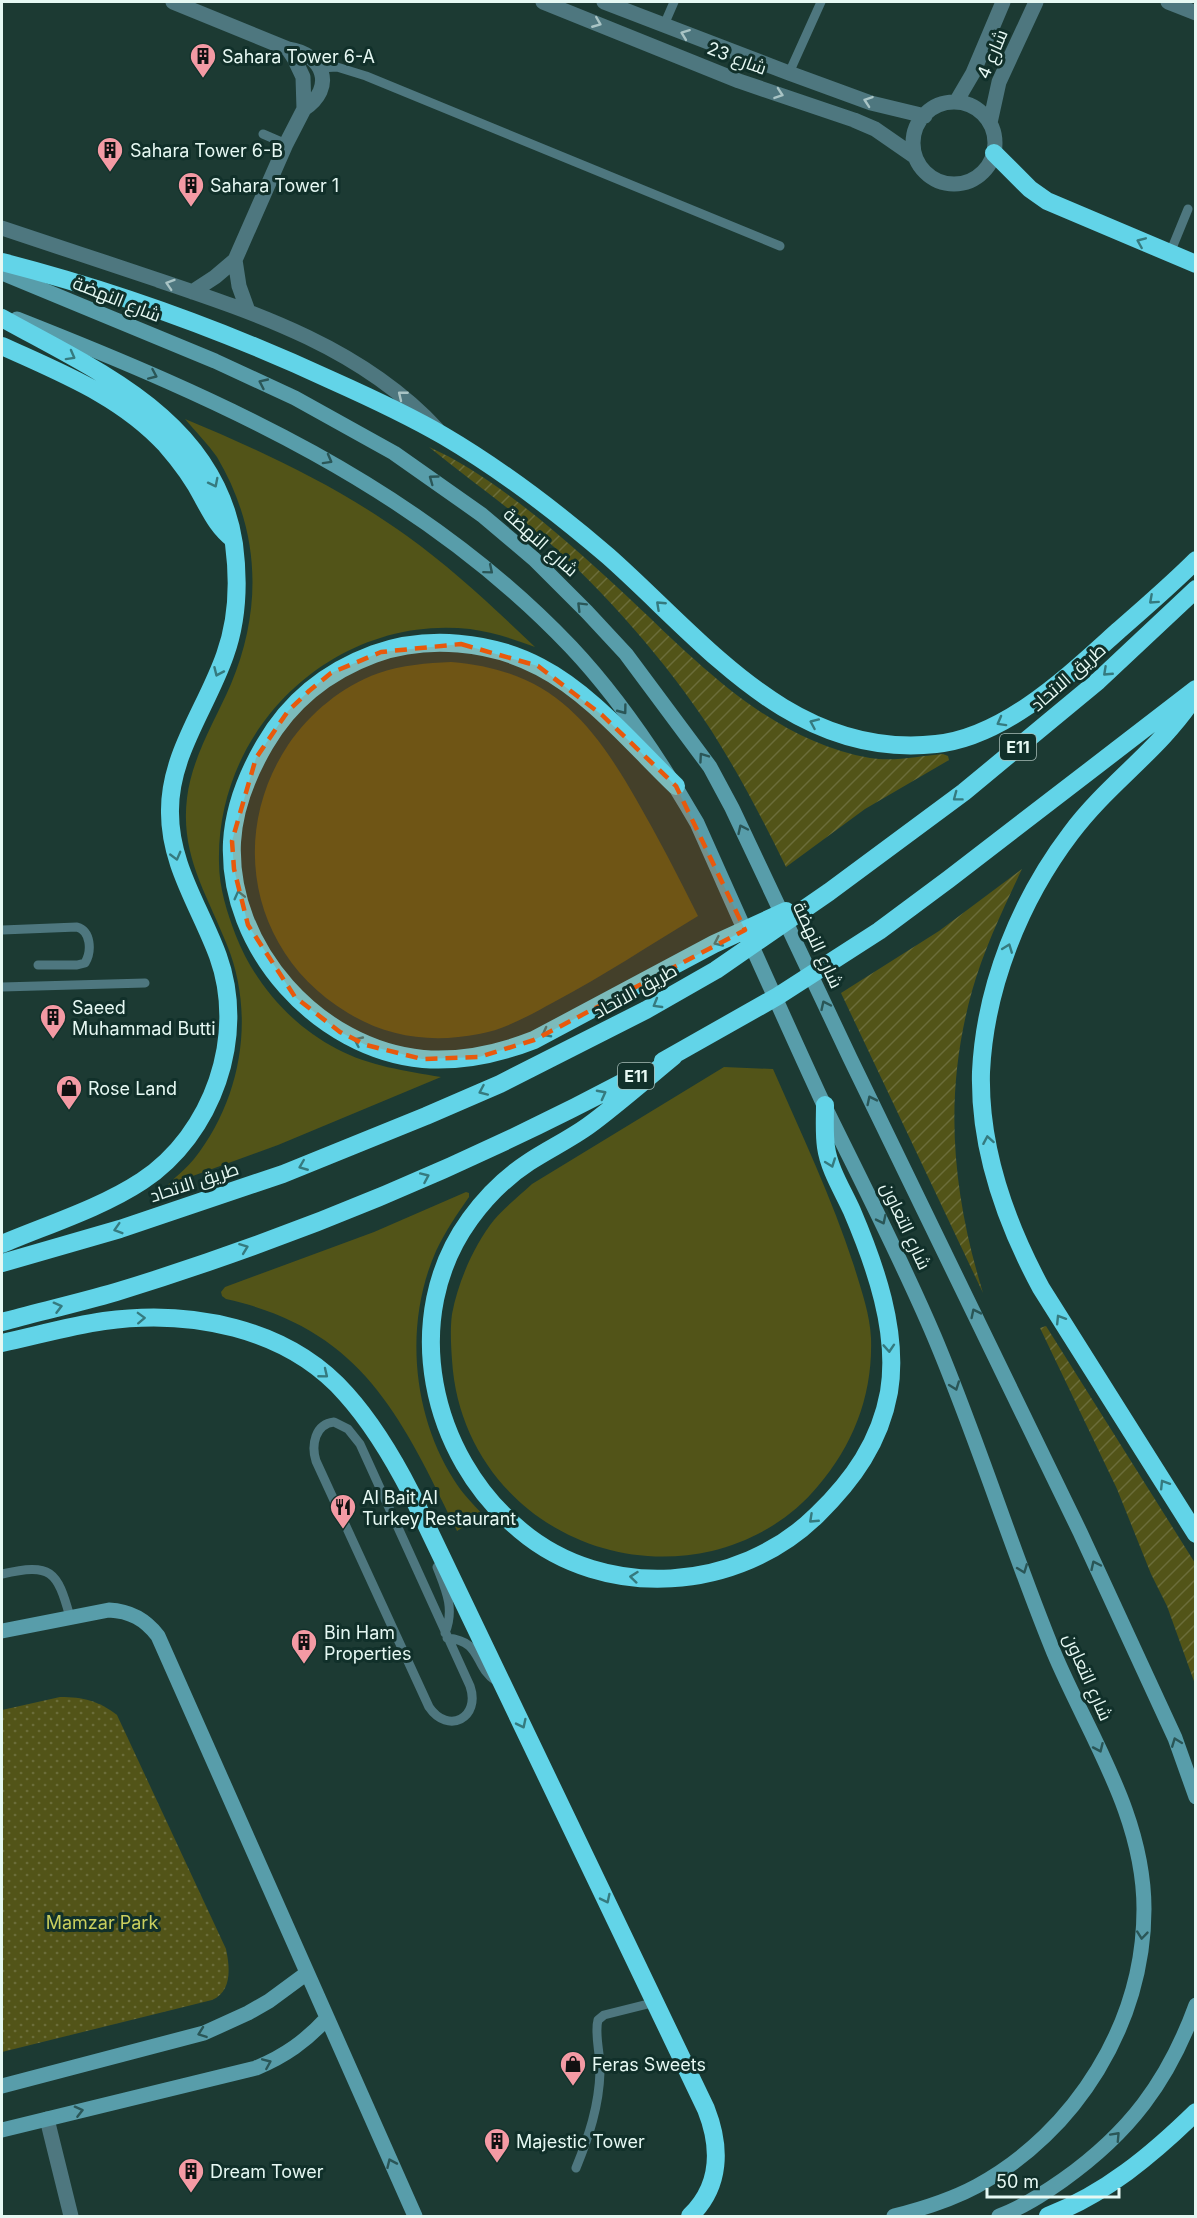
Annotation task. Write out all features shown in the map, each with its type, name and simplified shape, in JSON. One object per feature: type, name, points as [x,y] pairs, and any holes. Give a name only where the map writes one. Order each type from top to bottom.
[{"type":"highway","points":[[994,153],[1030,189],[1047,201],[1196,264]]},
{"type":"highway","points":[[2,262],[149,306],[263,348],[373,399],[444,436],[515,483],[606,555],[722,663],[764,697],[811,722],[852,738],[896,744],[938,744],[978,733],[999,724],[1056,685],[1196,560]]},
{"type":"highway","points":[[2,318],[123,386],[162,415],[178,431],[207,469],[225,506],[237,562],[236,608],[231,635],[224,658],[176,763],[171,787],[170,811],[171,835],[176,858],[218,956],[225,981],[228,1031],[218,1080],[209,1103],[182,1146],[164,1164],[123,1193],[2,1244]]},
{"type":"highway","points":[[2,346],[78,380],[126,408],[166,446],[203,497],[214,520],[233,538]]},
{"type":"highway","name":"طريق الاتحاد","points":[[2,1263],[120,1229],[283,1174],[500,1084],[646,1010],[716,970],[829,892],[964,792],[1098,681],[1196,589]]},
{"type":"highway","points":[[676,786],[583,696],[562,680],[514,655],[461,644],[407,646],[381,652],[355,661],[331,674],[309,691],[282,718],[256,758],[245,785],[232,841],[239,898],[248,925],[276,975],[316,1016],[366,1045],[412,1057],[451,1060],[489,1055],[534,1040],[714,944],[829,892]]},
{"type":"highway","name":"E11","points":[[2,1322],[114,1292],[207,1262],[393,1191],[496,1146],[674,1056],[778,996],[879,931],[1196,689]]},
{"type":"highway","points":[[1196,695],[1160,742],[1105,794],[1071,832],[1042,875],[1019,920],[1001,968],[988,1017],[981,1072],[983,1104],[993,1168],[1002,1199],[1026,1259],[1053,1308],[1196,1534]]},
{"type":"highway","points":[[674,1056],[593,1122],[527,1163],[485,1200],[468,1222],[454,1246],[435,1299],[430,1336],[433,1383],[450,1436],[476,1483],[492,1504],[520,1531],[545,1548],[597,1571],[662,1579],[709,1574],[736,1566],[761,1555],[809,1523],[830,1503],[865,1459],[878,1431],[889,1391],[888,1333],[879,1280],[870,1252],[828,1156],[825,1105]]},
{"type":"highway","points":[[2,1343],[102,1321],[167,1317],[199,1320],[264,1338],[295,1353],[325,1374],[345,1393],[383,1443],[402,1476],[656,2002],[714,2129],[717,2150],[715,2172],[708,2192],[690,2217]]},
{"type":"highway","points":[[1048,2217],[1095,2193],[1131,2170],[1196,2112]]},
{"type":"main road","name":"شارع النهضة","points":[[2,273],[204,356],[295,398],[377,442],[455,494],[534,559],[626,654],[710,767],[732,808],[850,1058]]},
{"type":"main road","points":[[2,312],[113,357],[276,432],[360,478],[423,519],[486,567],[534,609],[572,648],[644,738],[676,786]]},
{"type":"main road","name":"شارع التعاون","points":[[676,786],[697,824],[810,1073],[892,1241],[953,1381],[1055,1654],[1124,1806],[1135,1840],[1143,1878],[1144,1915],[1134,1982],[1113,2041],[1079,2099],[1030,2151],[1001,2172],[965,2192],[894,2217]]},
{"type":"main road","name":"شارع التعاون","points":[[850,1058],[1080,1532],[1175,1738],[1196,1797]]},
{"type":"main road","points":[[2,1631],[99,1611],[120,1610],[140,1618],[158,1635],[415,2217]]},
{"type":"main road","points":[[2,2086],[204,2033],[258,2007],[307,1973]]},
{"type":"main road","points":[[999,2217],[1041,2196],[1107,2146],[1133,2118],[1165,2073],[1196,2005]]},
{"type":"main road","points":[[2,2130],[256,2068],[295,2048],[327,2018]]},
{"type":"street","points":[[173,2],[288,50],[306,53],[320,68],[322,78],[322,88],[318,97],[304,109],[286,144],[235,260],[215,277],[192,291]]},
{"type":"street","name":"شارع 23","points":[[543,2],[740,81],[854,120],[875,129],[914,156]]},
{"type":"street","name":"شارع 23","points":[[604,2],[871,103],[925,116]]},
{"type":"street","name":"شارع 4","points":[[956,102],[973,73],[1003,2]]},
{"type":"street","points":[[1168,2],[1196,13]]},
{"type":"street","name":"شارع 4","points":[[990,123],[999,82],[1038,3]]},
{"type":"street","points":[[288,50],[303,77],[304,109]]},
{"type":"street","points":[[956,102],[975,108],[990,123],[995,139],[994,153],[987,168],[978,177],[966,183],[953,185],[929,176],[914,156],[912,140],[916,125],[925,116],[935,106],[956,102]]},
{"type":"street","points":[[2,228],[192,291],[248,311],[296,332],[352,361],[400,393],[420,410],[444,436]]},
{"type":"street","points":[[235,260],[239,286],[248,311]]},
{"type":"street","points":[[47,2119],[71,2217]]},
{"type":"lane","points":[[664,25],[674,2]]},
{"type":"lane","points":[[789,73],[821,2]]},
{"type":"lane","points":[[320,68],[337,67],[366,76],[780,246]]},
{"type":"lane","points":[[263,134],[286,144]]},
{"type":"lane","points":[[1170,254],[1188,209]]},
{"type":"lane","points":[[2,930],[77,927],[87,933],[89,955],[85,963],[38,965]]},
{"type":"lane","points":[[2,987],[145,983]]},
{"type":"lane","points":[[435,1544],[437,1565],[450,1603],[446,1636],[473,1695],[473,1705],[468,1713],[452,1722],[434,1715],[429,1707],[316,1461],[314,1449],[316,1438],[325,1425],[334,1422],[343,1425],[360,1444],[446,1636]]},
{"type":"lane","points":[[2,1574],[32,1568],[48,1573],[60,1585],[70,1617]]},
{"type":"lane","points":[[446,1636],[469,1644],[489,1675],[504,1685]]},
{"type":"lane","points":[[576,2168],[589,2134],[598,2100],[600,2063],[598,2020],[604,2015],[656,2002]]},
{"type":"highlighted area","points":[[461,644],[538,666],[602,715],[676,786],[745,930],[534,1040],[479,1057],[422,1059],[366,1045],[340,1032],[295,997],[248,925],[234,869],[232,841],[256,758],[288,711],[309,691],[331,673],[381,652]]},
{"type":"green space","points":[[185,419],[299,471],[381,518],[457,575],[535,647],[503,636],[470,629],[420,629],[373,640],[330,661],[293,689],[262,725],[238,767],[223,813],[219,862],[224,900],[244,954],[253,971],[276,1002],[304,1028],[320,1039],[349,1055],[375,1064],[441,1077],[278,1145],[168,1185],[191,1163],[210,1136],[233,1084],[239,1056],[242,1028],[241,1000],[236,972],[191,856],[186,819],[187,798],[194,768],[231,684],[241,655],[252,598],[249,541],[242,512],[217,457]]},
{"type":"green space","points":[[429,447],[455,460],[509,495],[586,559],[711,674],[770,718],[834,749],[870,758],[897,759],[943,754],[948,756],[949,760],[865,809],[786,867],[750,797],[711,730],[634,628],[590,581],[544,538]]},
{"type":"green space","points":[[451,662],[485,667],[515,676],[563,703],[583,723],[619,770],[698,916],[590,982],[518,1021],[479,1034],[428,1038],[379,1028],[348,1013],[315,989],[290,960],[271,927],[259,892],[255,855],[258,818],[269,781],[288,745],[306,722],[340,693],[379,673],[415,665]]},
{"type":"green space","points":[[1022,869],[994,929],[977,975],[963,1030],[957,1068],[955,1143],[958,1180],[972,1255],[983,1293],[841,993],[939,931]]},
{"type":"green space","points":[[724,1067],[773,1069],[816,1166],[845,1241],[867,1311],[871,1359],[865,1398],[851,1435],[831,1470],[796,1509],[770,1527],[742,1541],[712,1551],[664,1557],[618,1552],[576,1538],[537,1516],[504,1486],[478,1450],[460,1407],[452,1360],[452,1314],[458,1289],[474,1252],[494,1220],[512,1202],[532,1184]]},
{"type":"green space","points":[[466,1192],[469,1193],[469,1197],[451,1223],[436,1251],[426,1279],[419,1308],[417,1338],[417,1368],[421,1398],[429,1426],[454,1480],[483,1515],[457,1531],[416,1450],[372,1383],[344,1355],[312,1332],[273,1313],[226,1299],[221,1292],[225,1287],[374,1232]]},
{"type":"green space","points":[[1046,1326],[1195,1563],[1195,1684],[1167,1606],[1151,1574],[1117,1489],[1040,1328]]},
{"type":"green space","name":"Mamzar Park","points":[[60,1697],[90,1701],[104,1706],[117,1715],[226,1949],[228,1978],[223,1991],[212,2000],[2,2052],[2,1710]]},
{"type":"place","name":"Sahara Tower 6-A","points":[[203,79]]},
{"type":"place","name":"Sahara Tower 6-B","points":[[110,173]]},
{"type":"place","name":"Sahara Tower 1","points":[[191,208]]},
{"type":"place","name":"Saeed Muhammad Butti","points":[[53,1040]]},
{"type":"place","name":"Rose Land","points":[[69,1111]]},
{"type":"place","name":"Al Bait Al Turkey Restaurant","points":[[343,1530]]},
{"type":"place","name":"Bin Ham Properties","points":[[304,1665]]},
{"type":"place","name":"Feras Sweets","points":[[573,2087]]},
{"type":"place","name":"Majestic Tower","points":[[497,2164]]},
{"type":"place","name":"Dream Tower","points":[[191,2194]]}]
